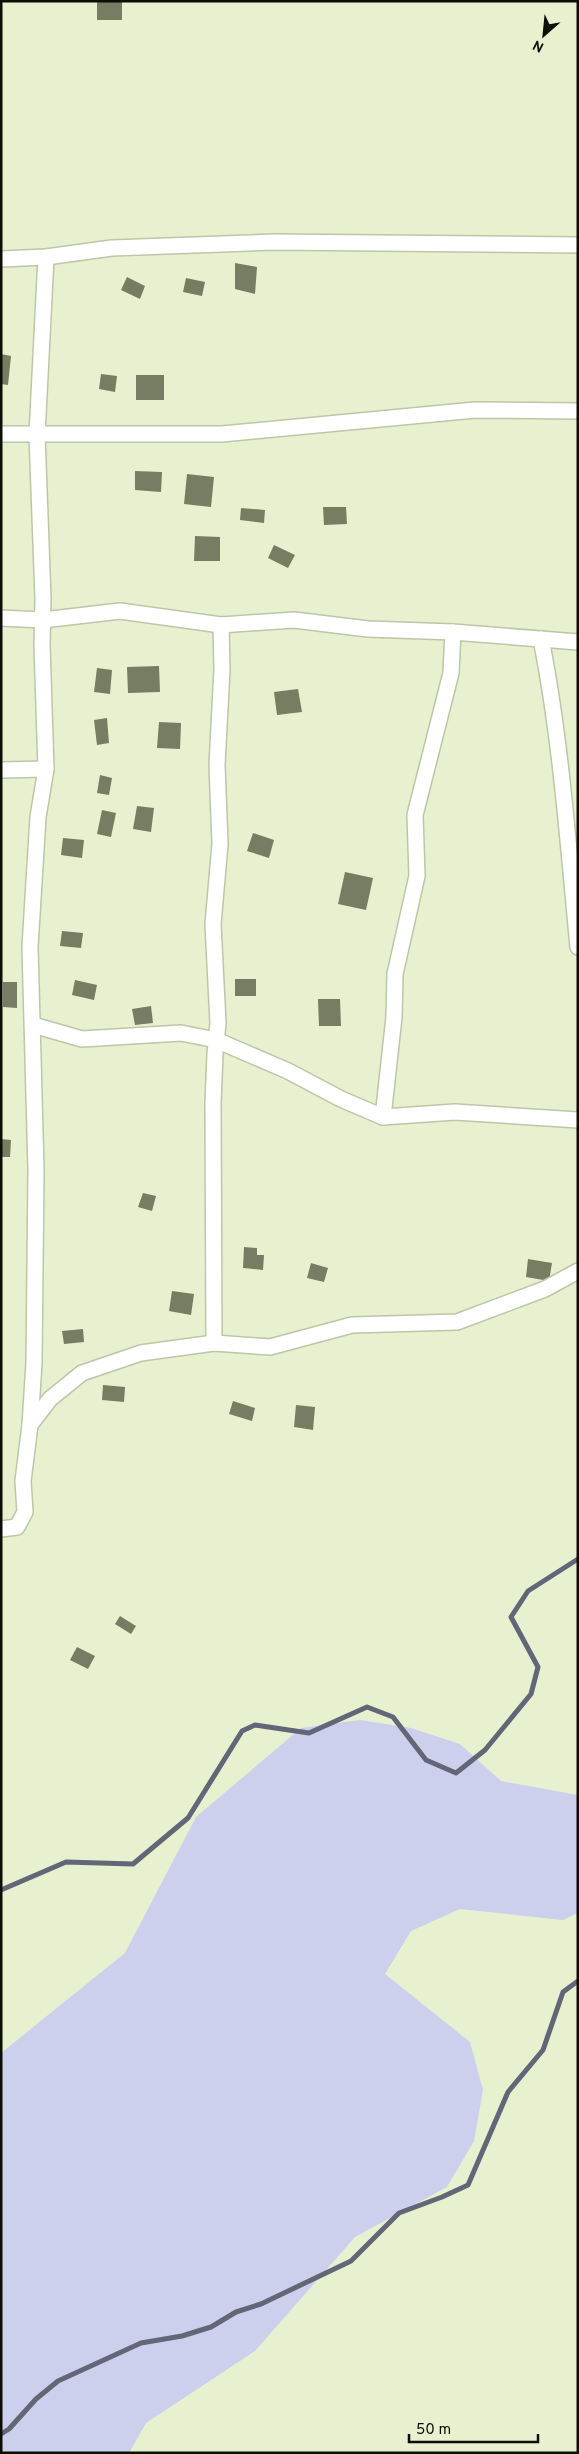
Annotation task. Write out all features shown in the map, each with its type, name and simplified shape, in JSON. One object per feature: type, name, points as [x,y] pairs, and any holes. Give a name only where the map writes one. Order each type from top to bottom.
[{"type":"street","points":[[1,259],[46,257],[112,248],[273,242],[578,246]]},
{"type":"street","points":[[1,1529],[17,1527],[25,1512],[23,1481],[30,1425],[34,1364],[36,1170],[30,947],[38,817],[46,769],[37,435],[46,257]]},
{"type":"street","points":[[1,434],[222,434],[475,410],[578,411]]},
{"type":"street","points":[[1,618],[43,620],[120,612],[221,625],[294,620],[368,629],[453,632],[578,642]]},
{"type":"street","points":[[214,1343],[212,1214],[218,1023],[213,924],[220,844],[217,765],[222,669],[221,625]]},
{"type":"street","points":[[383,1116],[394,1017],[395,974],[417,876],[415,816],[451,673],[453,632]]},
{"type":"street","points":[[541,639],[558,754],[578,947]]},
{"type":"street","points":[[1,770],[46,769]]},
{"type":"street","points":[[33,1025],[82,1039],[181,1033],[216,1040],[288,1071],[341,1099],[383,1116],[455,1112],[578,1120]]},
{"type":"street","points":[[30,1425],[50,1399],[82,1373],[141,1353],[214,1343],[270,1347],[352,1325],[457,1322],[545,1289],[578,1272]]},
{"type":"shaded area","points":[[360,1720],[411,1728],[460,1744],[501,1781],[578,1795],[578,1913],[563,1920],[460,1909],[411,1931],[385,1974],[470,2042],[483,2090],[474,2141],[447,2187],[355,2237],[255,2351],[146,2423],[129,2453],[1,2453],[1,2053],[125,1953],[196,1817],[301,1728]]},
{"type":"building","points":[[97,1],[122,1],[122,20],[97,20]]},
{"type":"building","points":[[235,263],[257,267],[255,294],[235,289]]},
{"type":"building","points":[[127,277],[145,286],[140,299],[121,290]]},
{"type":"building","points":[[186,278],[205,282],[202,296],[183,292]]},
{"type":"building","points":[[1,354],[11,356],[8,385],[1,384]]},
{"type":"building","points":[[101,374],[117,376],[115,392],[99,389]]},
{"type":"building","points":[[136,375],[164,375],[164,400],[136,400]]},
{"type":"building","points":[[135,471],[162,472],[161,492],[135,490]]},
{"type":"building","points":[[187,474],[214,477],[211,507],[184,504]]},
{"type":"building","points":[[323,507],[346,507],[347,524],[324,525]]},
{"type":"building","points":[[241,508],[265,510],[264,523],[240,520]]},
{"type":"building","points":[[195,536],[220,537],[220,561],[194,561]]},
{"type":"building","points":[[274,545],[295,555],[288,568],[268,558]]},
{"type":"building","points":[[159,666],[160,692],[128,693],[127,667]]},
{"type":"building","points":[[97,668],[112,670],[110,694],[94,692]]},
{"type":"building","points":[[298,689],[302,712],[277,715],[274,692]]},
{"type":"building","points":[[107,718],[109,743],[97,745],[94,720]]},
{"type":"building","points":[[159,722],[181,723],[180,749],[157,748]]},
{"type":"building","points":[[100,775],[112,778],[109,795],[97,793]]},
{"type":"building","points":[[137,806],[154,808],[151,832],[133,829]]},
{"type":"building","points":[[102,810],[116,813],[111,837],[97,834]]},
{"type":"building","points":[[253,833],[274,840],[269,858],[247,851]]},
{"type":"building","points":[[63,838],[84,840],[82,858],[61,855]]},
{"type":"building","points":[[345,872],[373,878],[366,910],[338,904]]},
{"type":"building","points":[[62,931],[83,933],[81,948],[60,946]]},
{"type":"building","points":[[235,979],[256,979],[256,996],[235,996]]},
{"type":"building","points":[[75,980],[97,985],[94,1000],[72,995]]},
{"type":"building","points":[[3,982],[17,982],[17,1008],[3,1007]]},
{"type":"building","points":[[318,999],[340,999],[341,1026],[319,1026]]},
{"type":"building","points":[[151,1006],[153,1023],[135,1025],[132,1009]]},
{"type":"building","points":[[1,1139],[11,1140],[10,1157],[1,1157]]},
{"type":"building","points":[[143,1193],[156,1196],[152,1211],[138,1207]]},
{"type":"building","points":[[244,1247],[257,1248],[257,1255],[264,1255],[263,1270],[243,1268]]},
{"type":"building","points":[[528,1259],[552,1263],[549,1281],[526,1277]]},
{"type":"building","points":[[311,1263],[328,1268],[324,1282],[307,1278]]},
{"type":"building","points":[[172,1291],[194,1294],[191,1315],[169,1311]]},
{"type":"building","points":[[83,1329],[84,1342],[64,1344],[62,1331]]},
{"type":"building","points":[[103,1385],[125,1387],[124,1402],[102,1400]]},
{"type":"building","points":[[233,1401],[255,1408],[252,1421],[229,1414]]},
{"type":"building","points":[[296,1405],[315,1407],[313,1430],[294,1427]]},
{"type":"building","points":[[120,1616],[136,1626],[131,1634],[115,1624]]},
{"type":"building","points":[[77,1647],[95,1656],[88,1669],[70,1660]]},
{"type":"waterway","points":[[1,1890],[66,1862],[133,1864],[188,1818],[242,1731],[255,1725],[309,1733],[367,1707],[393,1717],[426,1760],[456,1773],[485,1750],[531,1694],[538,1667],[511,1617],[528,1591],[578,1559]]},
{"type":"waterway","points":[[1,2434],[9,2429],[36,2399],[58,2381],[141,2343],[182,2336],[211,2327],[236,2312],[261,2304],[351,2261],[399,2213],[468,2185],[508,2092],[543,2050],[563,1992],[578,1981]]}]
